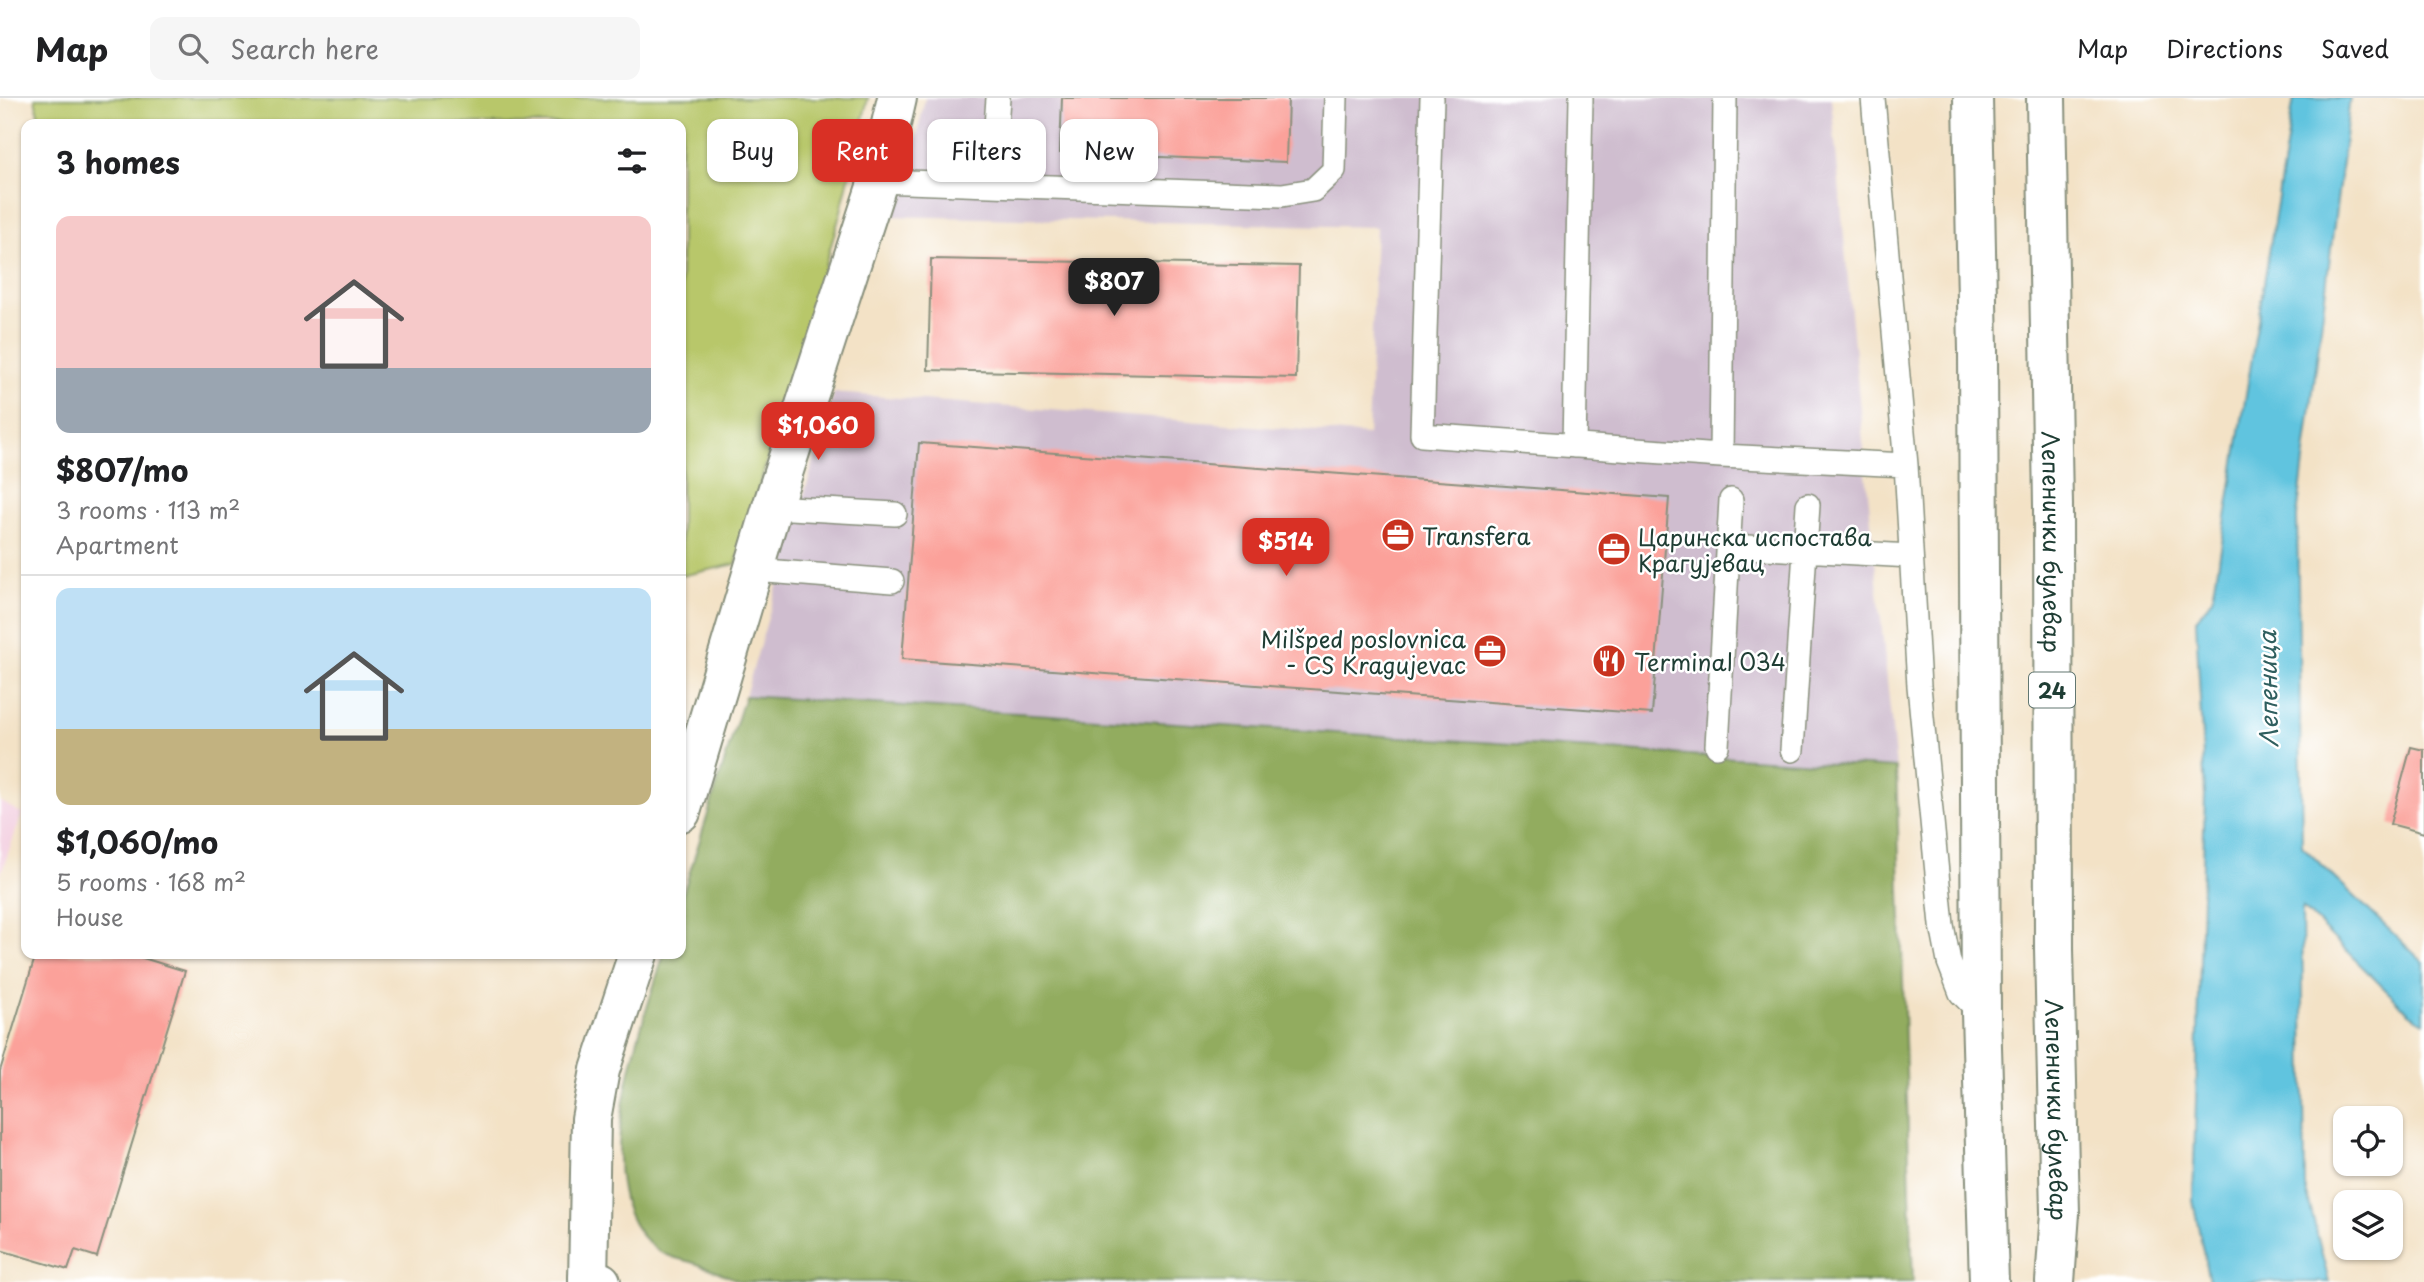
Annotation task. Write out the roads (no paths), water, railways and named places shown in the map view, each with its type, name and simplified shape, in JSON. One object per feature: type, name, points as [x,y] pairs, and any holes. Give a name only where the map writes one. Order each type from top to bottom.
[{"type":"main road","points":[[892,119],[897,98]]},
{"type":"main road","points":[[1973,98],[1979,351],[1981,1013],[1989,1282]]},
{"type":"main road","name":"Лепенички булевар","points":[[2046,98],[2053,505],[2053,923],[2060,1213],[2055,1282]]},
{"type":"main road","points":[[686,795],[772,507],[878,182]]},
{"type":"main road","points":[[592,1281],[591,1119],[600,1070],[636,959]]},
{"type":"lane","points":[[992,184],[998,98]]},
{"type":"lane","points":[[913,182],[1282,195],[1313,190],[1334,170],[1336,98]]},
{"type":"lane","points":[[1432,98],[1422,435],[1720,456],[1906,465]]},
{"type":"lane","points":[[1574,446],[1581,98]]},
{"type":"lane","points":[[1720,456],[1725,98]]},
{"type":"lane","points":[[1873,98],[1906,465],[1919,686],[1942,925],[1949,962],[1961,993],[1981,1013]]},
{"type":"lane","points":[[1717,746],[1731,500]]},
{"type":"lane","points":[[1792,750],[1808,505]]},
{"type":"lane","points":[[772,507],[895,514]]},
{"type":"lane","points":[[1729,546],[1911,556]]},
{"type":"lane","points":[[753,570],[892,581]]},
{"type":"water","name":"Лепеница","points":[[2294,98],[2350,98],[2297,517],[2302,846],[2424,963],[2424,1022],[2409,1013],[2302,907],[2305,1186],[2329,1282],[2209,1282],[2193,1200],[2205,796],[2196,620],[2213,598]]},
{"type":"place","name":"Transfera","points":[[1398,535]]},
{"type":"place","name":"Царинска испостава Крагујевац","points":[[1614,549]]},
{"type":"place","name":"Milšped poslovnica - CS Kragujevac","points":[[1490,651]]},
{"type":"place","name":"Terminal 034","points":[[1609,661]]}]
